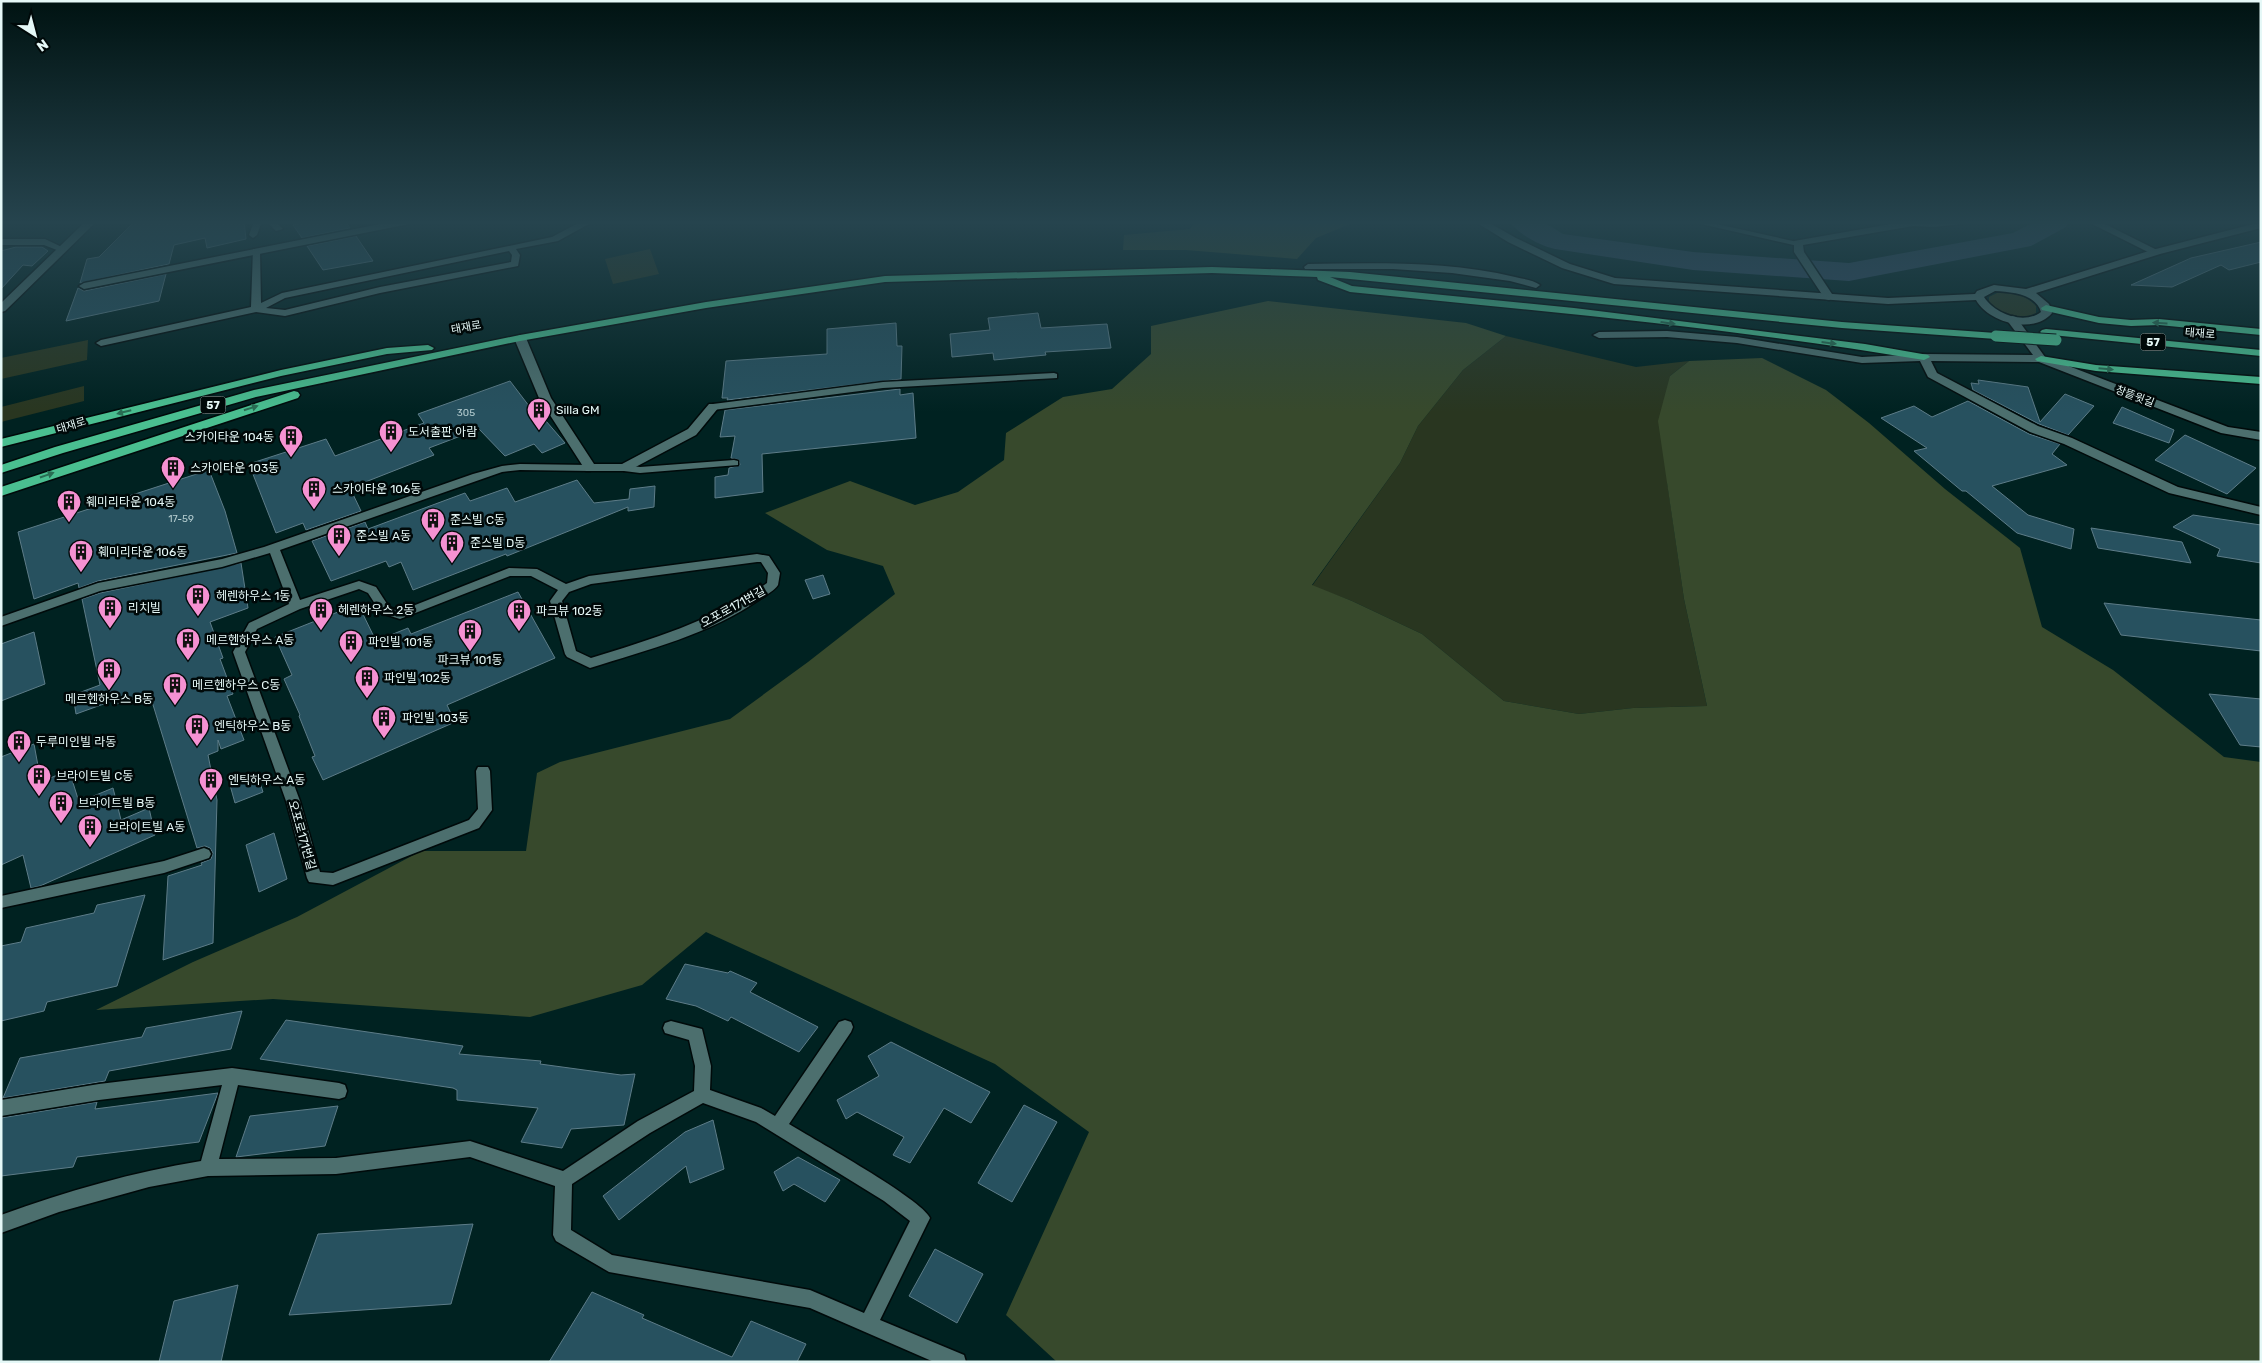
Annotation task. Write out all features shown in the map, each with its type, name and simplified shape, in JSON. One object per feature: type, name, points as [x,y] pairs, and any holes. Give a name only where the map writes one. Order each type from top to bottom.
[{"type":"highway","name":"태재로","points":[[1,461],[252,386],[706,299],[799,285]]},
{"type":"highway","name":"태재로","points":[[1,469],[68,447],[246,396],[428,353],[706,305],[846,285]]},
{"type":"highway","points":[[1340,285],[1350,289],[1574,311],[1865,347],[1924,357]]},
{"type":"highway","name":"태재로","points":[[1453,285],[1842,325],[2046,332],[2261,353]]},
{"type":"highway","name":"태재로","points":[[1530,285],[1992,331],[2056,340],[2261,358]]},
{"type":"highway","points":[[2046,308],[2099,320],[2131,323],[2159,322],[2261,332]]},
{"type":"highway","points":[[1,443],[281,373],[387,351],[428,353]]},
{"type":"highway","points":[[1,492],[258,405],[428,353]]},
{"type":"highway","points":[[2041,359],[2096,368],[2261,381]]},
{"type":"street","points":[[1,309],[26,285]]},
{"type":"street","points":[[84,286],[91,285]]},
{"type":"street","points":[[1599,335],[1667,334],[1737,340],[1862,360],[1924,357],[2041,359],[2025,326],[1994,313],[1981,301],[1948,298],[1888,301],[1662,285]]},
{"type":"street","points":[[1821,285],[1829,297]]},
{"type":"street","points":[[2025,293],[2047,285]]},
{"type":"street","points":[[2037,299],[2051,285]]},
{"type":"street","points":[[1981,301],[1981,293],[1994,288],[2025,293],[2037,299],[2046,308],[2047,313],[2025,326]]},
{"type":"street","points":[[520,338],[545,398],[590,468],[624,468],[692,432],[713,406]]},
{"type":"street","points":[[1924,357],[1932,375],[2034,429],[2068,441],[2174,490],[2261,511]]},
{"type":"street","name":"창뜰윗길","points":[[2041,359],[2224,430],[2261,436]]},
{"type":"lane","points":[[256,285],[256,308]]},
{"type":"lane","points":[[101,343],[256,308],[282,296],[336,285]]},
{"type":"lane","points":[[256,308],[285,313],[408,285]]},
{"type":"lane","points":[[713,406],[883,385],[1054,376]]},
{"type":"lane","points":[[624,468],[640,470],[734,463]]},
{"type":"lane","points":[[1,622],[98,587],[222,563],[274,548],[477,476],[502,469],[520,467],[590,468]]},
{"type":"lane","points":[[274,548],[296,606]]},
{"type":"lane","name":"오포로171번길","points":[[483,771],[485,810],[474,824],[333,879],[314,878],[293,801],[239,652],[253,626],[296,606],[360,585],[372,590],[385,610],[400,615],[509,572],[533,572],[565,589],[589,580],[757,558],[765,559],[774,573],[772,585],[757,597],[696,628],[590,663],[570,654],[556,601],[565,589]]},
{"type":"lane","points":[[1,902],[164,866],[204,854]]},
{"type":"lane","points":[[778,1126],[845,1027]]},
{"type":"lane","points":[[672,1028],[696,1034],[703,1066],[702,1095]]},
{"type":"lane","points":[[208,1168],[232,1076]]},
{"type":"lane","points":[[1,1108],[99,1092],[232,1076],[339,1091]]},
{"type":"lane","points":[[564,1180],[644,1127],[702,1095],[761,1116],[890,1195],[920,1218],[868,1324]]},
{"type":"lane","points":[[1,1224],[59,1203],[149,1178],[208,1168],[336,1166],[470,1149],[564,1180]]},
{"type":"lane","points":[[564,1180],[562,1235],[609,1263],[810,1300],[957,1362]]},
{"type":"green space","points":[[1997,293],[2008,293],[2028,299],[2036,306],[2036,313],[2017,316],[1998,310],[1989,301],[1989,297]]},
{"type":"green space","points":[[1268,301],[1466,323],[1506,336],[1463,370],[1418,426],[1400,463],[1312,585],[1352,601],[1422,634],[1504,701],[1579,714],[1633,708],[1707,706],[1684,599],[1658,421],[1670,376],[1689,361],[1762,358],[1826,390],[1869,423],[1945,489],[2020,548],[2042,627],[2113,670],[2224,757],[2261,762],[2261,1362],[1057,1362],[1006,1315],[1089,1132],[995,1064],[706,932],[642,985],[530,1017],[273,999],[96,1010],[193,962],[297,917],[421,851],[526,851],[537,773],[560,762],[730,719],[808,662],[895,594],[883,566],[827,550],[765,513],[850,481],[915,505],[958,492],[1004,460],[1006,433],[1063,397],[1112,389],[1151,354],[1151,326]]},
{"type":"green space","points":[[1506,336],[1636,367],[1689,361],[1670,376],[1667,481],[1684,599],[1707,706],[1633,708],[1579,714],[1504,701],[1422,634],[1352,601],[1312,586],[1400,463],[1418,426],[1463,370]]},
{"type":"green space","points":[[88,340],[87,360],[1,379],[1,358]]},
{"type":"green space","points":[[84,386],[84,401],[1,422],[1,407]]},
{"type":"building","points":[[115,285],[163,285],[159,301],[66,321],[78,288],[84,291]]},
{"type":"building","points":[[2132,285],[2177,285],[2172,287]]},
{"type":"building","points":[[1038,313],[1041,328],[1107,324],[1111,348],[1045,352],[1046,355],[994,360],[993,353],[952,357],[950,334],[990,330],[988,318]]},
{"type":"building","points":[[896,323],[897,346],[902,346],[901,379],[727,400],[728,398],[722,398],[726,361],[827,354],[827,329]]},
{"type":"building","points":[[1978,380],[2028,387],[2040,422],[2065,394],[2094,406],[2068,435],[2039,424],[1973,390],[1971,383],[1979,384]]},
{"type":"building","points":[[510,381],[542,423],[546,421],[565,443],[542,453],[534,444],[505,456],[479,429],[429,448],[434,455],[350,488],[361,511],[306,530],[303,523],[276,533],[249,464],[326,439],[335,456],[424,423],[418,414]]},
{"type":"building","points":[[900,389],[900,395],[913,393],[916,438],[762,454],[763,492],[715,498],[715,477],[728,475],[729,468],[740,465],[739,460],[731,458],[735,436],[720,437],[725,410]]},
{"type":"building","points":[[1968,401],[2029,434],[2060,444],[2052,454],[2067,465],[1992,486],[2028,515],[2074,529],[2071,549],[2017,533],[1914,451],[1927,448],[1881,418],[1914,406],[1932,417]]},
{"type":"building","points":[[2122,407],[2174,430],[2169,443],[2113,423]]},
{"type":"building","points":[[2185,435],[2256,468],[2227,494],[2155,460]]},
{"type":"building","points":[[209,470],[225,511],[237,553],[98,581],[79,588],[78,583],[34,599],[18,532]]},
{"type":"building","points":[[577,480],[594,503],[629,499],[630,489],[655,486],[654,507],[628,511],[628,507],[507,556],[506,554],[413,590],[401,562],[389,567],[386,561],[331,581],[312,541],[365,522],[368,529],[465,493],[470,501],[507,488],[515,502]]},
{"type":"building","points":[[2193,515],[2261,525],[2261,563],[2217,556],[2220,549],[2173,527]]},
{"type":"building","points":[[2091,528],[2182,542],[2191,563],[2098,548]]},
{"type":"building","points":[[241,563],[248,608],[210,622],[223,658],[220,659],[233,694],[227,696],[244,740],[221,749],[218,740],[218,751],[208,755],[217,800],[213,943],[163,960],[168,876],[202,865],[201,863],[211,859],[213,853],[210,848],[205,846],[197,848],[150,695],[113,705],[112,701],[76,714],[73,695],[100,685],[82,599],[100,593]]},
{"type":"building","points":[[823,575],[830,594],[813,599],[805,580]]},
{"type":"building","points":[[518,592],[555,658],[447,705],[455,722],[323,780],[312,757],[315,756],[284,679],[292,675],[275,637],[358,604],[376,641],[408,628],[411,634]]},
{"type":"building","points":[[2104,603],[2261,620],[2261,651],[2121,635]]},
{"type":"building","points":[[34,632],[45,684],[1,701],[1,644]]},
{"type":"building","points":[[2209,694],[2261,699],[2261,747],[2240,745]]},
{"type":"building","points":[[34,744],[41,782],[69,770],[79,802],[113,788],[121,820],[149,808],[155,835],[40,886],[31,888],[23,855],[1,865],[1,757]]},
{"type":"building","points":[[257,774],[263,792],[235,803],[230,785]]},
{"type":"building","points":[[274,833],[287,879],[259,892],[246,845]]},
{"type":"building","points":[[145,895],[117,986],[47,1002],[44,1011],[1,1021],[1,946],[21,942],[26,928],[94,913],[97,905]]},
{"type":"building","points":[[685,964],[728,973],[730,971],[757,983],[750,992],[818,1027],[799,1052],[731,1017],[728,1021],[696,1006],[666,999]]},
{"type":"building","points":[[242,1011],[231,1049],[109,1071],[105,1081],[3,1098],[20,1058],[142,1037],[146,1028]]},
{"type":"building","points":[[286,1020],[463,1046],[459,1054],[541,1061],[540,1064],[621,1075],[635,1074],[624,1125],[571,1129],[562,1148],[521,1142],[538,1108],[457,1100],[457,1090],[453,1088],[260,1059]]},
{"type":"building","points":[[891,1042],[990,1092],[971,1123],[944,1108],[910,1163],[893,1155],[904,1137],[857,1112],[846,1119],[837,1100],[879,1076],[868,1056]]},
{"type":"building","points":[[218,1093],[199,1142],[77,1157],[73,1167],[1,1176],[1,1118],[97,1102],[95,1109]]},
{"type":"building","points":[[1024,1105],[1057,1122],[1012,1202],[978,1183]]},
{"type":"building","points":[[338,1106],[325,1146],[236,1157],[250,1116]]},
{"type":"building","points":[[713,1120],[724,1169],[690,1183],[686,1166],[619,1220],[603,1196],[685,1132]]},
{"type":"building","points":[[798,1157],[840,1180],[825,1202],[794,1184],[783,1191],[774,1172]]},
{"type":"building","points":[[473,1224],[451,1304],[289,1315],[318,1234]]},
{"type":"building","points":[[935,1249],[983,1274],[957,1323],[909,1296]]},
{"type":"building","points":[[238,1285],[221,1362],[159,1362],[174,1301]]},
{"type":"building","points":[[592,1292],[644,1315],[642,1318],[732,1357],[751,1321],[806,1344],[797,1362],[549,1362]]},
{"type":"place","name":"Silla GM","points":[[539,431]]},
{"type":"place","name":"도서출판 아람","points":[[391,453]]},
{"type":"place","name":"스카이타운 104동","points":[[291,458]]},
{"type":"place","name":"스카이타운 103동","points":[[173,489]]},
{"type":"place","name":"스카이타운 106동","points":[[314,510]]},
{"type":"place","name":"훼미리타운 104동","points":[[69,523]]},
{"type":"place","name":"준스빌 C동","points":[[433,541]]},
{"type":"place","name":"준스빌 A동","points":[[339,557]]},
{"type":"place","name":"준스빌 D동","points":[[452,564]]},
{"type":"place","name":"훼미리타운 106동","points":[[81,573]]},
{"type":"place","name":"헤렌하우스 1동","points":[[198,617]]},
{"type":"place","name":"리치빌","points":[[110,629]]},
{"type":"place","name":"헤렌하우스 2동","points":[[321,631]]},
{"type":"place","name":"파크뷰 102동","points":[[519,632]]},
{"type":"place","name":"파크뷰 101동","points":[[470,652]]},
{"type":"place","name":"메르헨하우스 A동","points":[[188,661]]},
{"type":"place","name":"파인빌 101동","points":[[351,663]]},
{"type":"place","name":"메르헨하우스 B동","points":[[109,691]]},
{"type":"place","name":"파인빌 102동","points":[[367,699]]},
{"type":"place","name":"메르헨하우스 C동","points":[[175,706]]},
{"type":"place","name":"파인빌 103동","points":[[384,739]]},
{"type":"place","name":"엔틱하우스 B동","points":[[197,747]]},
{"type":"place","name":"두루미인빌 라동","points":[[19,763]]},
{"type":"place","name":"브라이트빌 C동","points":[[39,797]]},
{"type":"place","name":"엔틱하우스 A동","points":[[211,801]]},
{"type":"place","name":"브라이트빌 B동","points":[[61,824]]},
{"type":"place","name":"브라이트빌 A동","points":[[90,848]]}]
